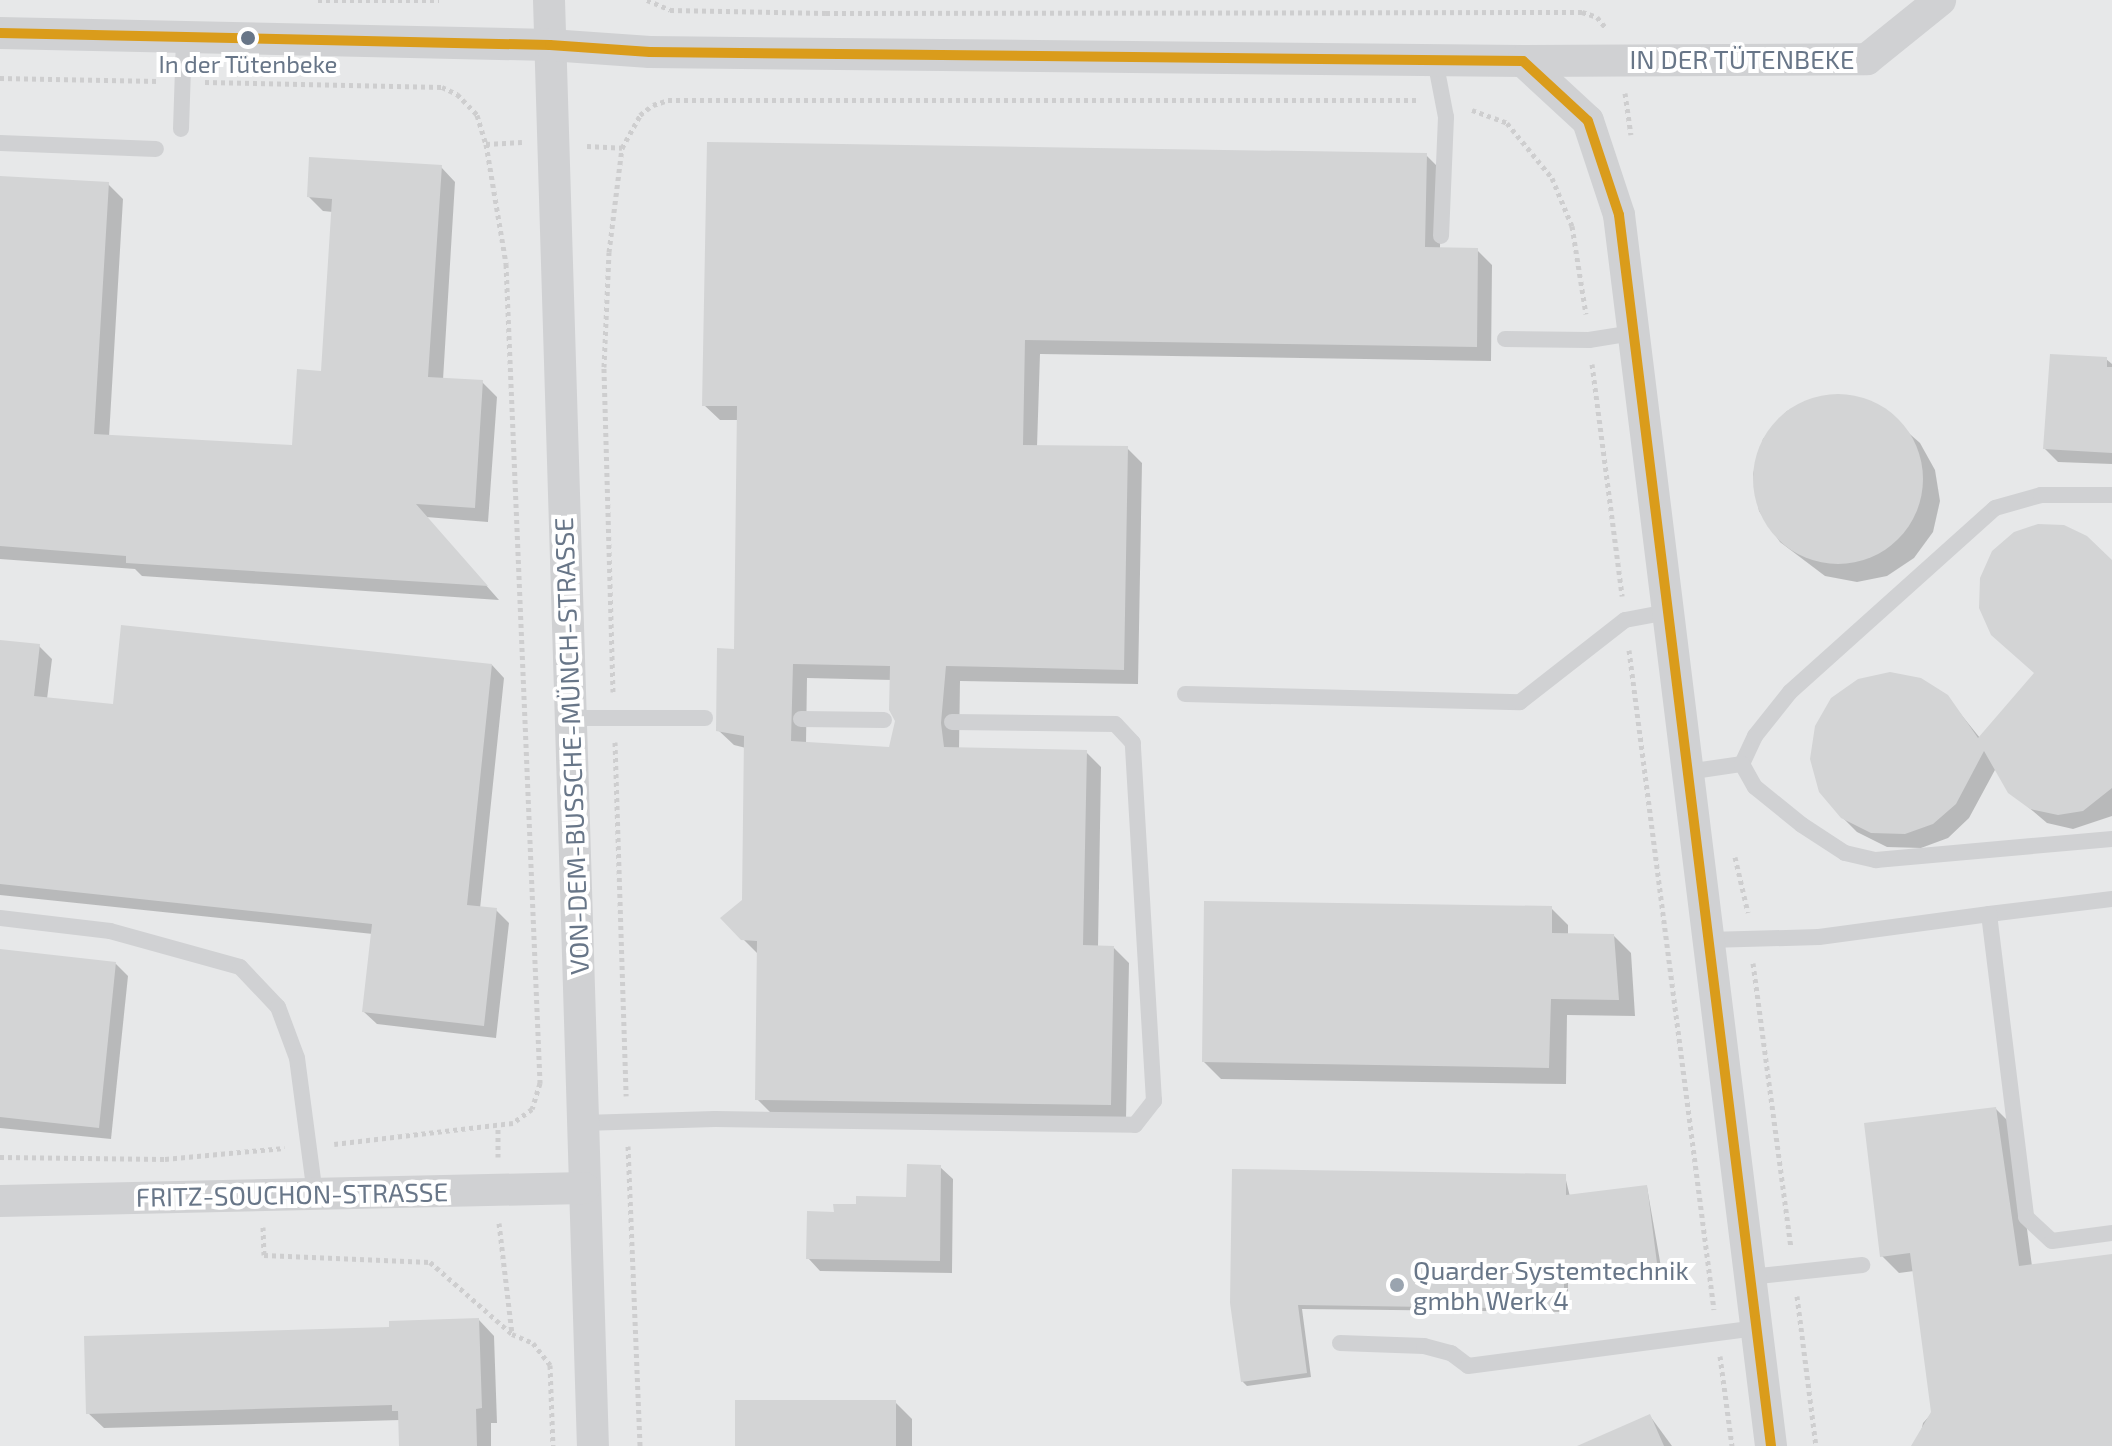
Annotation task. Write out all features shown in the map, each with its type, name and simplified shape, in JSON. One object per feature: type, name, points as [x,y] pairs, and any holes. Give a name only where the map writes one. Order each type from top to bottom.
[{"type":"street","name":"VON-DEM-BUSSCHE-MÜNCH-STRASSE","points":[[549,0],[593,1446]]},
{"type":"street","name":"IN DER TÜTENBEKE","points":[[0,33],[550,45],[650,52],[1523,61],[1867,59],[1940,0]]},
{"type":"street","points":[[1523,61],[1588,121],[1619,215],[1771,1446]]},
{"type":"street","name":"FRITZ-SOUCHON-STRASSE","points":[[0,1201],[584,1188]]},
{"type":"lane","points":[[181,129],[184,37]]},
{"type":"lane","points":[[1435,60],[1445,104],[1441,236]]},
{"type":"lane","points":[[0,143],[156,149]]},
{"type":"lane","points":[[1505,339],[1589,340],[1633,333]]},
{"type":"lane","points":[[1742,764],[1755,736],[1790,692],[1995,508],[2041,495],[2112,495]]},
{"type":"lane","points":[[1185,694],[1520,702],[1625,620],[1668,612]]},
{"type":"lane","points":[[571,718],[705,718]]},
{"type":"lane","points":[[801,719],[884,720]]},
{"type":"lane","points":[[583,1123],[715,1119],[1135,1125],[1154,1101],[1133,743],[1115,724],[952,722]]},
{"type":"lane","points":[[1687,772],[1742,764]]},
{"type":"lane","points":[[1742,764],[1755,787],[1802,825],[1845,853],[1876,860],[2112,839]]},
{"type":"lane","points":[[1708,940],[1819,937],[2112,899]]},
{"type":"lane","points":[[1989,914],[2026,1217],[2052,1241],[2112,1233]]},
{"type":"lane","points":[[0,918],[110,931],[240,967],[278,1007],[297,1058],[315,1194]]},
{"type":"lane","points":[[1750,1277],[1862,1265]]},
{"type":"lane","points":[[1340,1343],[1424,1346],[1451,1353],[1468,1366],[1756,1328]]},
{"type":"path","points":[[318,0],[439,0]]},
{"type":"path","points":[[647,0],[670,10],[841,14],[1582,12],[1597,17],[1608,30],[1619,60],[1632,144]]},
{"type":"path","points":[[0,78],[442,87],[457,94],[477,115],[486,144],[506,264],[515,373],[540,1083],[532,1109],[513,1123],[498,1126],[165,1159],[0,1157]]},
{"type":"path","points":[[640,1446],[604,367],[609,252],[622,148],[640,115],[653,105],[682,100],[1445,104],[1507,123],[1552,178],[1572,226],[1589,340],[1732,1446]]},
{"type":"path","points":[[1731,842],[1748,903],[1750,939],[1816,1446]]},
{"type":"path","points":[[498,1126],[497,1190],[512,1334]]},
{"type":"path","points":[[262,1195],[264,1255],[430,1262],[512,1334],[533,1343],[550,1365],[553,1446]]},
{"type":"shaded area","points":[[0,0],[2112,0],[2112,1446],[0,1446]]},
{"type":"building","points":[[707,142],[1427,153],[1425,247],[1478,248],[1477,347],[1025,340],[1023,445],[1128,446],[1124,670],[946,666],[941,723],[944,747],[1087,750],[1083,945],[1114,946],[1111,1105],[755,1100],[757,941],[741,940],[720,918],[742,900],[744,736],[716,731],[717,648],[734,649],[737,406],[702,406]],"holes":[[[793,664],[890,666],[889,710],[895,721],[889,747],[791,741]]]},
{"type":"building","points":[[309,157],[442,165],[428,377],[483,380],[475,508],[416,504],[488,586],[126,563],[126,556],[0,546],[0,176],[109,182],[94,434],[292,445],[297,369],[321,371],[332,199],[307,197]]},
{"type":"building","points":[[2050,354],[2107,357],[2107,367],[2112,367],[2112,453],[2043,449]]},
{"type":"building","points":[[1838,394],[1871,400],[1898,419],[1917,446],[1923,479],[1917,512],[1898,539],[1871,558],[1838,564],[1805,558],[1778,539],[1759,512],[1753,479],[1759,446],[1778,419],[1805,400]]},
{"type":"building","points":[[2038,524],[2064,525],[2087,536],[2112,560],[2112,788],[2083,811],[2058,815],[2030,809],[2008,793],[1984,751],[1956,804],[1933,824],[1905,834],[1871,833],[1841,818],[1819,792],[1810,759],[1815,726],[1831,698],[1858,679],[1890,672],[1921,678],[1948,695],[1978,738],[2034,673],[1991,635],[1979,608],[1980,578],[1992,551],[2014,532]]},
{"type":"building","points":[[121,625],[492,664],[467,905],[497,908],[484,1026],[362,1012],[372,924],[0,884],[0,640],[40,644],[34,696],[113,704]]},
{"type":"building","points":[[1204,901],[1552,906],[1552,933],[1614,934],[1619,1000],[1551,999],[1549,1068],[1202,1062]]},
{"type":"building","points":[[0,949],[116,962],[99,1128],[0,1117]]},
{"type":"building","points":[[1996,1107],[2019,1266],[2112,1254],[2112,1446],[1911,1446],[1931,1412],[1910,1253],[1880,1257],[1864,1123]]},
{"type":"building","points":[[907,1164],[941,1165],[940,1261],[806,1259],[807,1211],[834,1212],[833,1204],[856,1204],[856,1196],[906,1197]]},
{"type":"building","name":"Quarder Systemtechnik gmbh Werk 4","points":[[1232,1169],[1566,1174],[1566,1195],[1647,1185],[1657,1263],[1564,1275],[1564,1309],[1298,1305],[1307,1373],[1241,1382],[1230,1303]]},
{"type":"building","points":[[479,1318],[482,1408],[476,1409],[477,1446],[399,1446],[398,1411],[392,1411],[392,1405],[86,1414],[84,1336],[389,1327],[389,1321]]},
{"type":"building","points":[[735,1400],[896,1400],[896,1446],[735,1446]]},
{"type":"building","points":[[1650,1414],[1664,1446],[1577,1446]]},
{"type":"transit line","points":[[0,33],[550,45],[650,52],[1523,61],[1588,121],[1619,215],[1771,1446]]},
{"type":"place","name":"In der Tütenbeke","points":[[248,38]]},
{"type":"place","name":"Quarder Systemtechnik gmbh Werk 4","points":[[1397,1285]]}]
